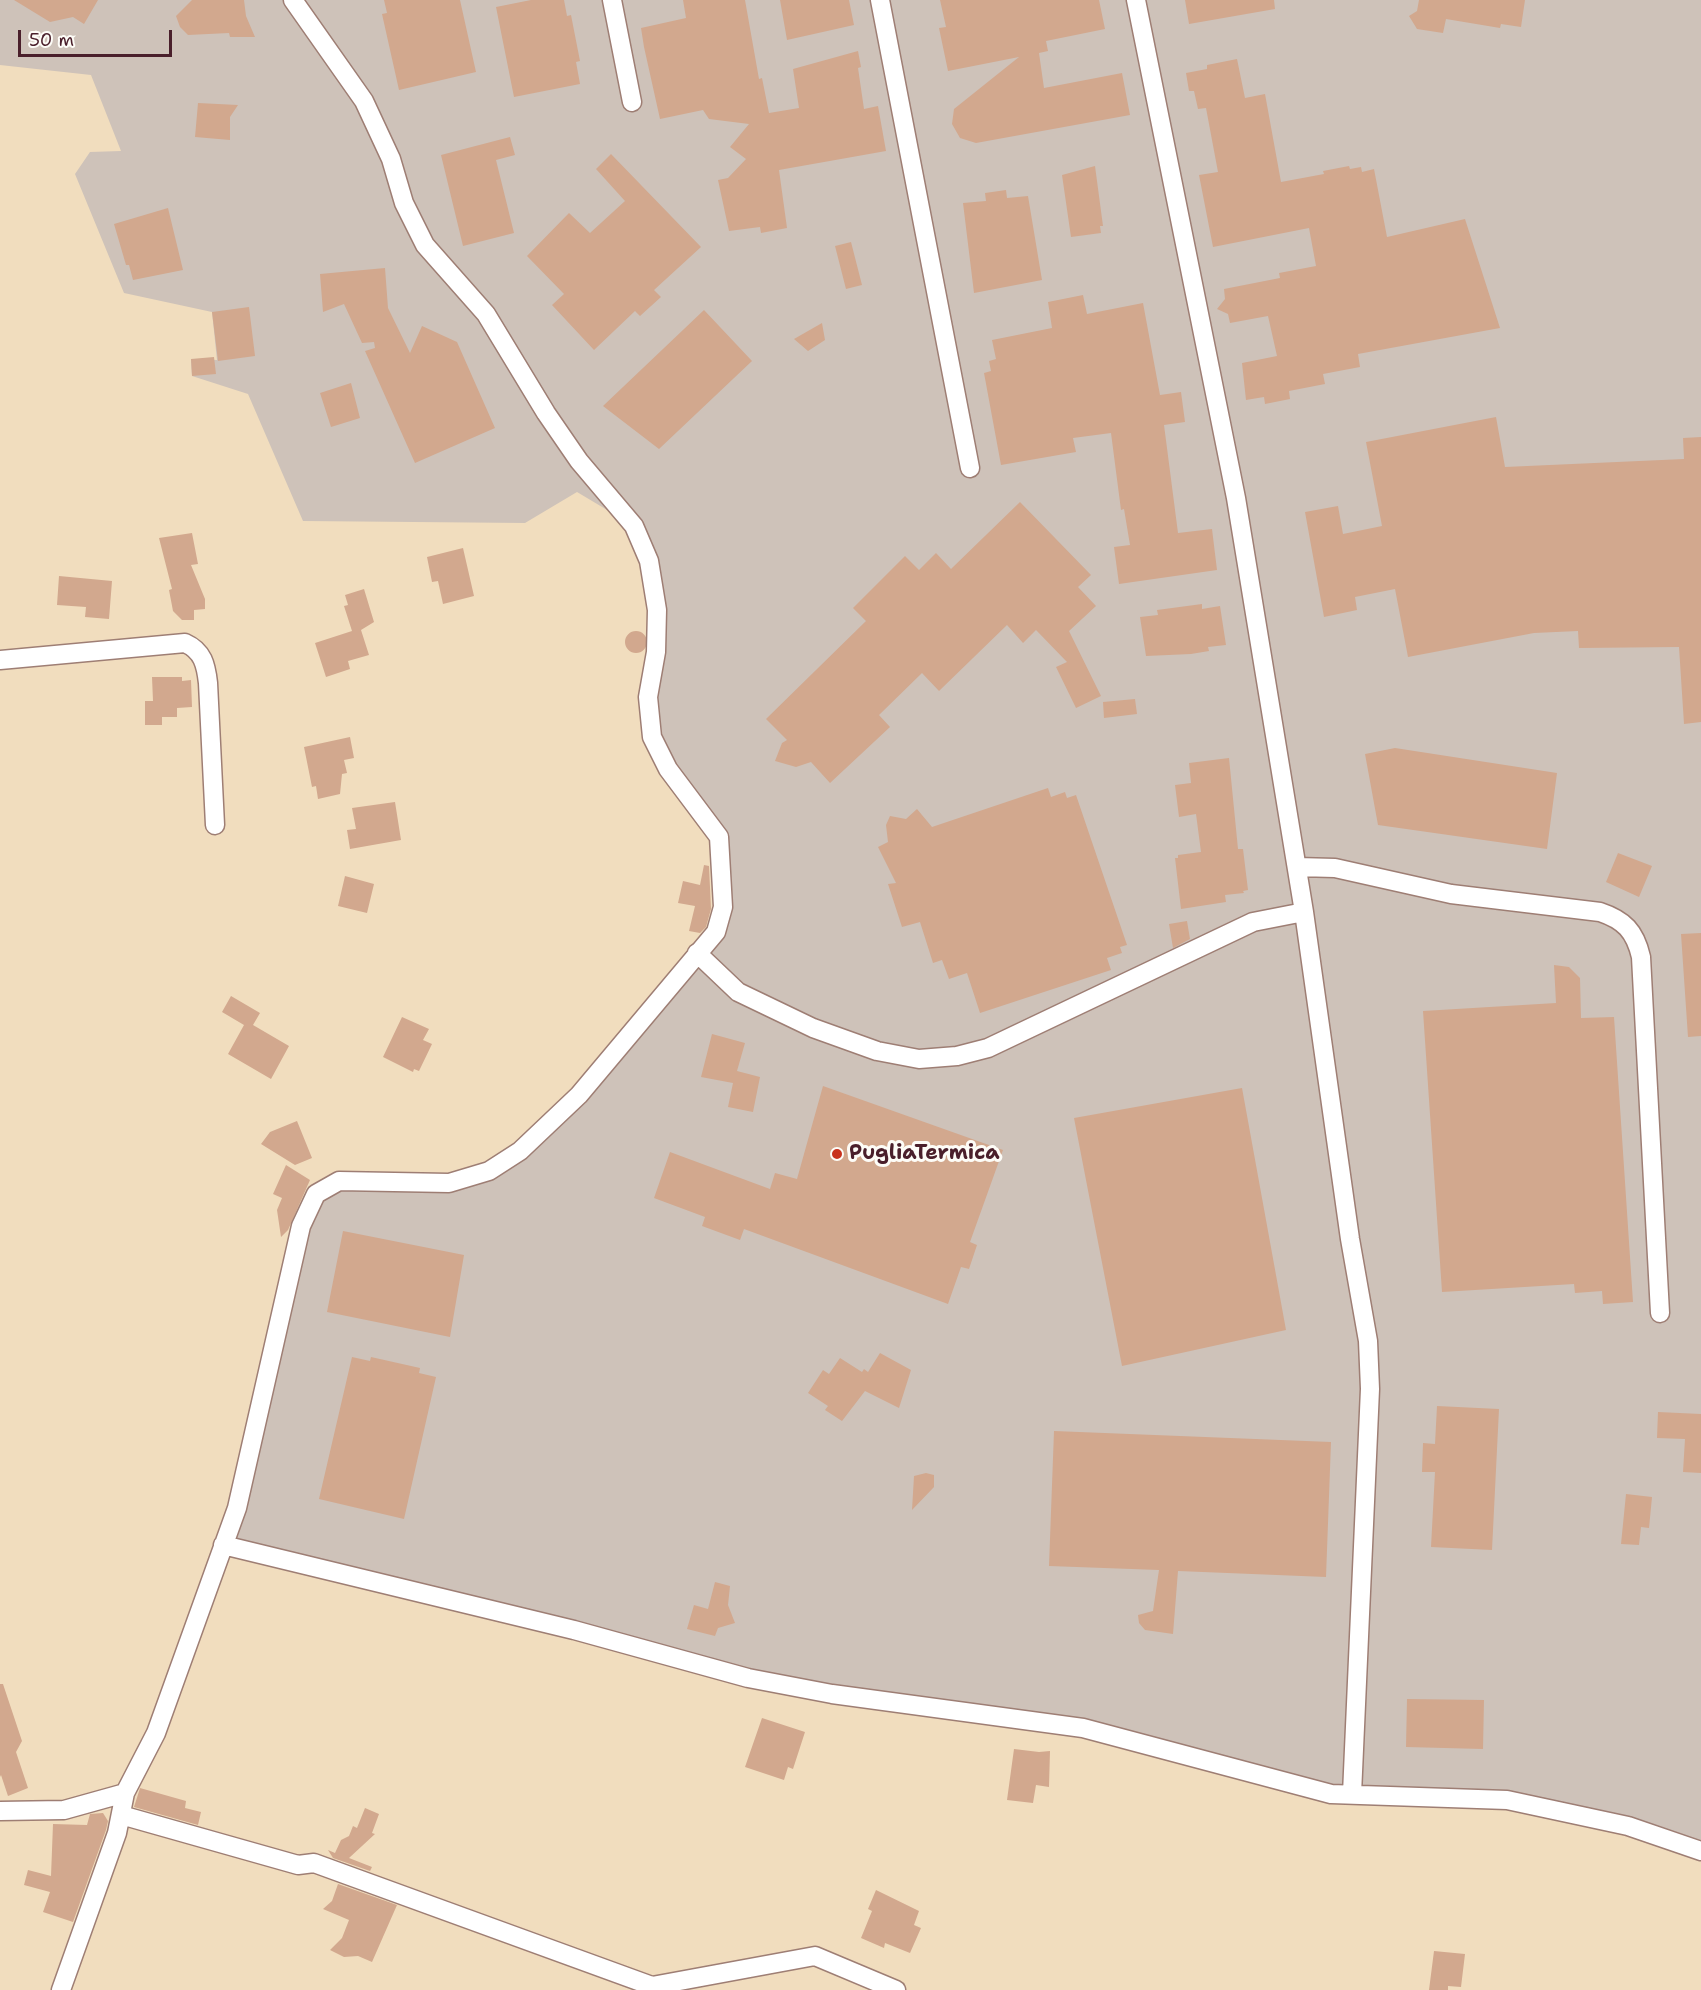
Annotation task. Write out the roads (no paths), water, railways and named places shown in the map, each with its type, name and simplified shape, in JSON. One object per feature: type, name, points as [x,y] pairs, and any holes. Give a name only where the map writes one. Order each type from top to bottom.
[{"type":"street","points":[[61,1990],[121,1815],[125,1793],[156,1733],[237,1508],[301,1226],[316,1194],[339,1181],[449,1183],[489,1171],[520,1151],[579,1095],[716,932],[723,913],[719,837],[668,769],[652,737],[648,697],[656,652],[657,610],[645,552],[634,526],[579,461],[546,413],[486,314],[425,245],[404,203],[391,159],[364,101],[293,0]]},
{"type":"street","points":[[612,0],[632,102]]},
{"type":"street","points":[[880,0],[970,468]]},
{"type":"street","points":[[1136,0],[1236,498],[1305,912],[1350,1239],[1368,1341],[1370,1389],[1352,1794]]},
{"type":"street","points":[[0,660],[185,643],[195,647],[204,661],[208,683],[215,825]]},
{"type":"street","points":[[1297,867],[1335,868],[1451,894],[1600,912],[1615,917],[1629,926],[1638,942],[1641,957],[1660,1313]]},
{"type":"street","points":[[697,953],[738,992],[813,1028],[877,1051],[928,1058],[957,1056],[988,1048],[1253,922],[1305,912]]},
{"type":"street","points":[[223,1545],[574,1630],[748,1678],[832,1694],[1083,1728],[1331,1794],[1507,1800],[1628,1826],[1701,1851]]},
{"type":"street","points":[[0,1811],[64,1810],[125,1793]]},
{"type":"street","points":[[121,1815],[298,1865],[314,1863],[652,1986],[815,1956],[896,1990]]},
{"type":"place","name":"PugliaTermica","points":[[837,1154]]}]
